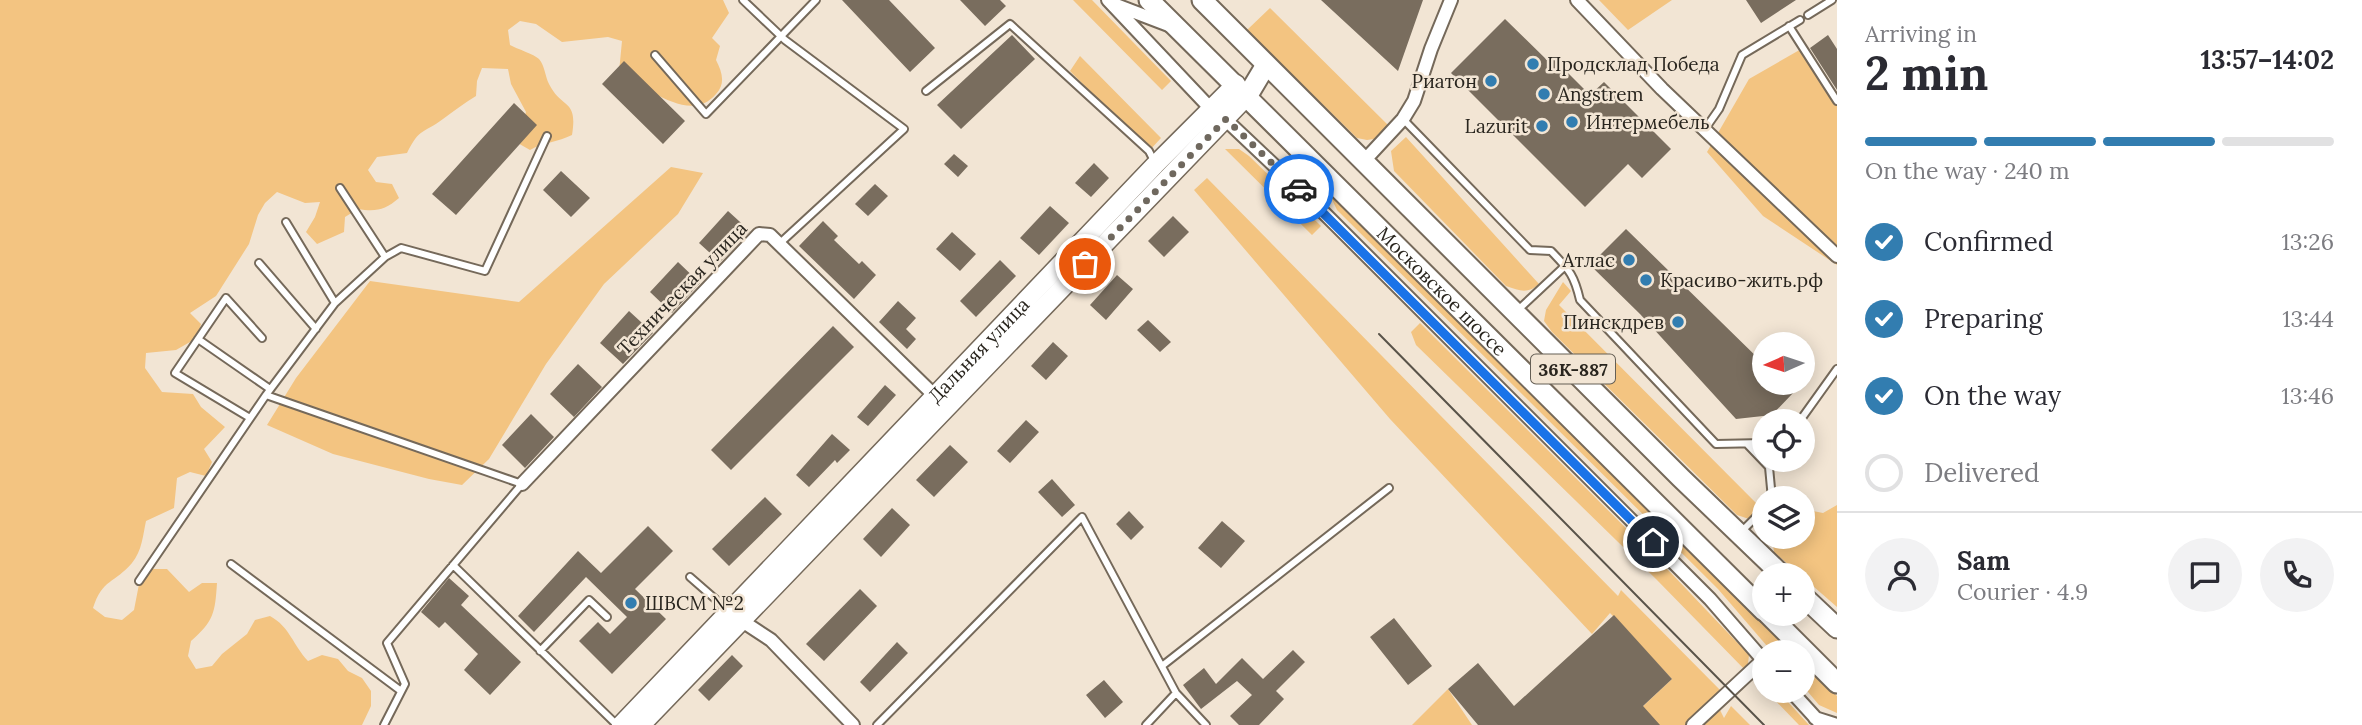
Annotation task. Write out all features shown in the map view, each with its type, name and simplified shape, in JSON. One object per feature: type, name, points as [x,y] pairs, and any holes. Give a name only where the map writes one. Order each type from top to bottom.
[{"type":"main road","name":"Московское шоссе","points":[[1149,0],[1752,598]]},
{"type":"main road","name":"Московское шоссе","points":[[1202,0],[1681,478],[1770,563]]},
{"type":"main road","name":"Дальняя улица","points":[[619,725],[736,617],[1266,65]]},
{"type":"main road","name":"Дальняя улица","points":[[641,725],[936,397],[1155,165],[1218,114]]},
{"type":"main road","points":[[1815,607],[1837,628]]},
{"type":"main road","name":"Московское шоссе","points":[[1780,626],[1837,683]]},
{"type":"street","points":[[1364,161],[1403,119],[1414,101],[1451,0]]},
{"type":"street","points":[[1577,0],[1662,89],[1837,256]]},
{"type":"street","points":[[1110,2],[1177,28]]},
{"type":"street","points":[[1110,2],[1176,75],[1318,207],[1700,589],[1752,648]]},
{"type":"street","points":[[1300,148],[1318,207]]},
{"type":"street","name":"Техническая улица","points":[[522,484],[759,234],[767,233],[779,244]]},
{"type":"street","points":[[779,244],[936,397]]},
{"type":"street","points":[[736,617],[771,640],[853,725]]},
{"type":"street","points":[[1693,725],[1752,670]]},
{"type":"street","points":[[1802,703],[1818,721],[1837,725]]},
{"type":"lane","points":[[743,0],[781,36],[904,129],[779,244]]},
{"type":"lane","points":[[655,55],[706,114],[816,0]]},
{"type":"lane","points":[[1808,15],[1832,0]]},
{"type":"lane","points":[[1705,129],[1719,110],[1741,55],[1800,20]]},
{"type":"lane","points":[[926,91],[1010,24],[1149,151],[1155,165]]},
{"type":"lane","points":[[1789,26],[1837,101]]},
{"type":"lane","points":[[1403,119],[1530,250],[1551,251],[1575,278],[1580,300],[1716,444],[1752,444]]},
{"type":"lane","points":[[139,581],[268,392],[335,303],[385,257],[401,248],[485,271],[547,136]]},
{"type":"lane","points":[[340,188],[385,257]]},
{"type":"lane","points":[[286,222],[335,303]]},
{"type":"lane","points":[[259,263],[316,329]]},
{"type":"lane","points":[[1516,312],[1565,266]]},
{"type":"lane","points":[[250,418],[175,373],[226,298],[262,338]]},
{"type":"lane","points":[[198,339],[268,392],[522,484],[387,642],[405,684],[384,725]]},
{"type":"lane","points":[[1808,409],[1837,369]]},
{"type":"lane","points":[[1746,444],[1769,467],[1771,486]]},
{"type":"lane","points":[[1162,666],[1389,488]]},
{"type":"lane","points":[[877,725],[1082,517],[1176,693],[1206,725]]},
{"type":"lane","points":[[1740,534],[1752,522]]},
{"type":"lane","points":[[231,564],[401,691]]},
{"type":"lane","points":[[453,565],[619,725]]},
{"type":"lane","points":[[690,577],[736,617]]},
{"type":"lane","points":[[540,651],[589,600],[607,617]]},
{"type":"lane","points":[[1146,725],[1176,693]]},
{"type":"shaded area","points":[[0,0],[723,0],[729,13],[712,38],[720,46],[716,60],[721,73],[721,86],[705,103],[694,106],[668,100],[619,72],[622,41],[608,37],[562,42],[536,24],[520,21],[508,30],[510,45],[539,59],[554,92],[571,109],[572,135],[530,150],[516,142],[526,112],[511,84],[508,69],[482,68],[477,81],[476,96],[422,132],[407,153],[377,157],[368,170],[376,182],[392,184],[399,198],[380,209],[358,209],[345,217],[344,232],[317,244],[306,232],[320,202],[305,203],[277,192],[265,203],[258,215],[249,244],[216,296],[190,313],[201,324],[197,338],[176,350],[146,353],[145,368],[162,392],[193,394],[201,407],[225,427],[204,449],[212,462],[206,476],[190,472],[177,478],[174,508],[146,521],[142,543],[135,558],[105,586],[93,608],[105,617],[122,620],[134,610],[140,579],[152,569],[167,569],[189,592],[202,583],[217,583],[212,616],[191,641],[188,656],[196,669],[212,666],[222,654],[247,634],[255,620],[270,616],[287,631],[308,661],[322,655],[338,659],[348,671],[362,678],[371,691],[371,706],[362,725],[0,725]]},
{"type":"shaded area","points":[[1073,0],[1092,0],[1171,81],[1162,90]]},
{"type":"shaded area","points":[[1599,0],[1672,0],[1628,30]]},
{"type":"shaded area","points":[[1270,8],[1388,125],[1380,138],[1357,138],[1247,30]]},
{"type":"shaded area","points":[[1803,48],[1837,101],[1837,265],[1763,216],[1707,152],[1749,79]]},
{"type":"shaded area","points":[[1080,56],[1161,138],[1149,151],[1070,71]]},
{"type":"shaded area","points":[[1406,137],[1539,284],[1524,291],[1506,286],[1394,171],[1391,151]]},
{"type":"shaded area","points":[[1225,149],[1239,149],[1249,156],[1321,226],[1312,235]]},
{"type":"shaded area","points":[[671,167],[703,173],[678,214],[604,284],[546,364],[489,459],[462,485],[333,454],[267,425],[296,378],[370,281],[519,302]]},
{"type":"shaded area","points":[[1207,178],[1618,596],[1621,590],[1724,694],[1716,702],[1724,718],[1731,706],[1750,725],[1623,725],[1672,679],[1610,613],[1592,634],[1390,419],[1194,190]]},
{"type":"shaded area","points":[[1327,189],[1752,612],[1752,626],[1766,626],[1780,640],[1762,640],[1718,589],[1337,210]]},
{"type":"shaded area","points":[[1563,282],[1571,291],[1559,305],[1752,499],[1752,517],[1749,519],[1737,515],[1552,332],[1544,321],[1546,310]]},
{"type":"shaded area","points":[[1420,323],[1671,573],[1749,655],[1747,672],[1656,579],[1416,345],[1411,332]]},
{"type":"shaded area","points":[[1837,505],[1837,607],[1815,588],[1815,563],[1787,563],[1774,552],[1774,549],[1815,549],[1815,511],[1823,513]]},
{"type":"shaded area","points":[[1815,675],[1837,696],[1837,713],[1819,705],[1815,700]]},
{"type":"shaded area","points":[[1448,689],[1472,725],[1412,725]]},
{"type":"shaded area","points":[[1778,703],[1789,703],[1809,725],[1799,725]]},
{"type":"building","points":[[842,0],[889,0],[935,48],[910,72]]},
{"type":"building","points":[[960,0],[1000,0],[1006,6],[985,26]]},
{"type":"building","points":[[1321,0],[1423,0],[1398,71]]},
{"type":"building","points":[[1746,0],[1796,0],[1761,23]]},
{"type":"building","name":"Интермебель","points":[[1505,19],[1550,63],[1554,59],[1590,95],[1604,82],[1671,149],[1642,178],[1628,164],[1585,207],[1451,73]]},
{"type":"building","points":[[1012,35],[1035,59],[961,129],[937,105]]},
{"type":"building","points":[[1828,35],[1837,49],[1837,90],[1810,48]]},
{"type":"building","points":[[624,61],[685,121],[663,144],[602,84]]},
{"type":"building","points":[[514,103],[537,125],[456,215],[432,194]]},
{"type":"building","points":[[954,154],[968,166],[958,177],[944,164]]},
{"type":"building","points":[[1094,163],[1109,178],[1091,197],[1075,183]]},
{"type":"building","points":[[561,171],[590,198],[571,217],[543,190]]},
{"type":"building","points":[[875,184],[888,196],[868,216],[855,204]]},
{"type":"building","points":[[1050,206],[1069,223],[1039,255],[1020,238]]},
{"type":"building","points":[[728,211],[750,231],[720,262],[699,243]]},
{"type":"building","points":[[1173,216],[1189,232],[1164,257],[1148,241]]},
{"type":"building","points":[[823,221],[838,236],[834,240],[859,264],[862,261],[876,275],[854,299],[799,246]]},
{"type":"building","points":[[1626,229],[1752,352],[1752,396],[1790,396],[1778,409],[1752,409],[1752,417],[1736,419],[1640,314],[1590,265]]},
{"type":"building","points":[[952,232],[976,254],[960,271],[936,249]]},
{"type":"building","points":[[1000,260],[1016,276],[976,317],[960,301]]},
{"type":"building","points":[[678,262],[700,283],[672,313],[650,292]]},
{"type":"building","points":[[1117,275],[1133,289],[1106,320],[1090,305]]},
{"type":"building","points":[[898,301],[916,318],[906,329],[916,339],[907,349],[879,322]]},
{"type":"building","points":[[629,311],[653,333],[623,364],[600,343]]},
{"type":"building","points":[[1148,320],[1171,342],[1160,352],[1137,330]]},
{"type":"building","points":[[833,326],[854,347],[731,470],[711,450]]},
{"type":"building","points":[[1053,342],[1068,356],[1046,380],[1031,366]]},
{"type":"building","points":[[578,364],[602,387],[574,417],[550,394]]},
{"type":"building","points":[[885,385],[896,395],[868,426],[857,417]]},
{"type":"building","points":[[531,414],[554,437],[525,468],[502,445]]},
{"type":"building","points":[[1026,420],[1039,432],[1010,463],[997,451]]},
{"type":"building","points":[[832,434],[850,450],[837,463],[835,460],[809,487],[796,475]]},
{"type":"building","points":[[950,445],[968,462],[934,497],[916,480]]},
{"type":"building","points":[[1052,479],[1075,505],[1062,517],[1038,492]]},
{"type":"building","points":[[765,497],[782,514],[729,566],[712,549]]},
{"type":"building","points":[[892,508],[910,525],[881,557],[863,539]]},
{"type":"building","points":[[1129,511],[1144,527],[1131,540],[1116,524]]},
{"type":"building","points":[[1222,521],[1245,541],[1221,568],[1198,548]]},
{"type":"building","name":"ШВСМ №2","points":[[648,526],[673,551],[635,589],[666,619],[612,674],[579,641],[598,622],[610,634],[627,617],[586,577],[534,632],[518,616],[578,551],[601,573]]},
{"type":"building","points":[[449,578],[469,596],[461,605],[521,662],[490,695],[464,670],[478,654],[445,622],[439,628],[421,612]]},
{"type":"building","points":[[860,589],[877,606],[824,661],[806,644]]},
{"type":"building","points":[[1614,615],[1672,679],[1643,706],[1660,725],[1478,725],[1448,689],[1478,663],[1514,706]]},
{"type":"building","points":[[1394,618],[1432,666],[1408,685],[1370,637]]},
{"type":"building","points":[[897,642],[908,653],[870,692],[860,682]]},
{"type":"building","points":[[1293,650],[1305,662],[1276,691],[1284,699],[1259,725],[1239,725],[1230,716],[1252,695],[1237,681],[1201,709],[1183,685],[1204,668],[1216,684],[1242,658],[1263,679]]},
{"type":"building","points":[[732,655],[743,666],[709,701],[698,690]]},
{"type":"building","points":[[1104,680],[1123,702],[1105,718],[1086,695]]},
{"type":"tram line","points":[[1379,334],[1764,725]]},
{"type":"way so far","points":[[1085,264],[1226,119],[1299,189]]},
{"type":"place","name":"Продсклад Победа","points":[[1533,64]]},
{"type":"place","name":"Риатон","points":[[1491,81]]},
{"type":"place","name":"Angstrem","points":[[1544,94]]},
{"type":"place","name":"Интермебель","points":[[1572,122]]},
{"type":"place","name":"Lazurit","points":[[1542,126]]},
{"type":"place","name":"Атлас","points":[[1629,260]]},
{"type":"place","name":"Красиво-жить.рф","points":[[1646,280]]},
{"type":"place","name":"Пинскдрев","points":[[1678,322]]},
{"type":"place","name":"ШВСМ №2","points":[[631,603]]},
{"type":"route","points":[[1299,189],[1653,542]]}]
